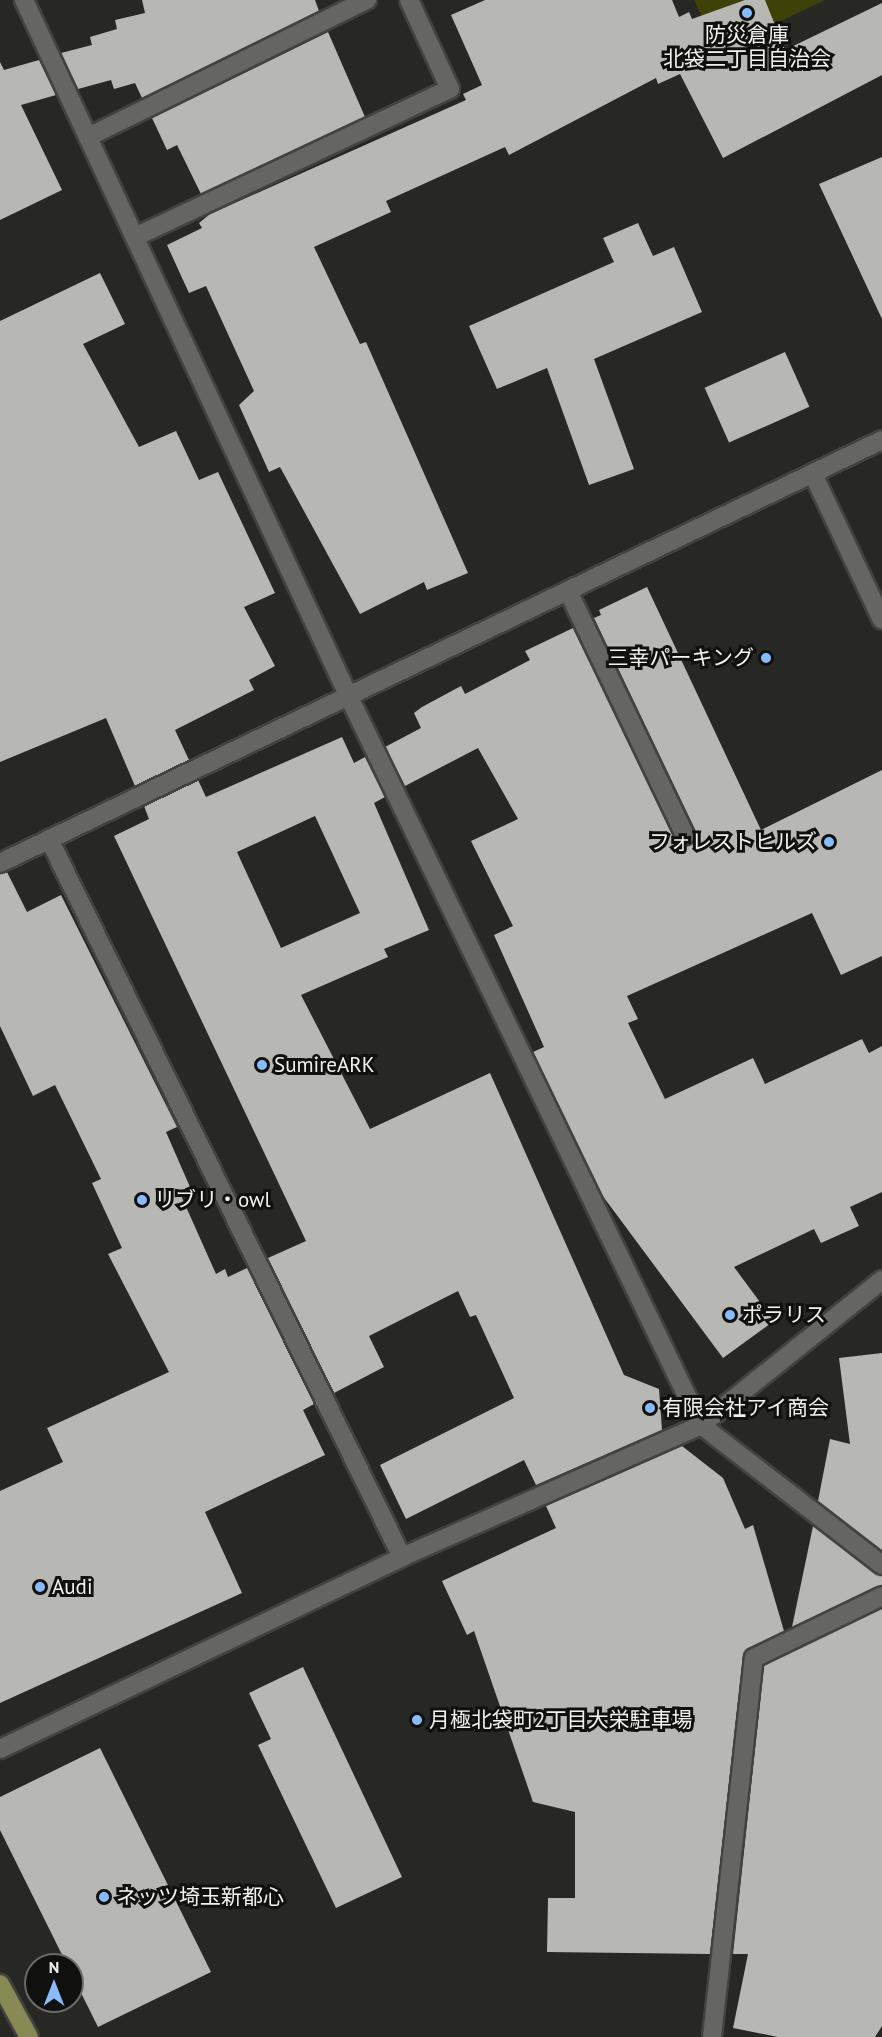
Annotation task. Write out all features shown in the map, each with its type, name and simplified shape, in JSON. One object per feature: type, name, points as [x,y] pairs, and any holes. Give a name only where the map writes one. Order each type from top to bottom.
[{"type":"main road","points":[[0,1984],[29,2037]]},
{"type":"street","points":[[24,0],[349,697],[701,1425],[882,1565]]},
{"type":"street","points":[[88,136],[367,0]]},
{"type":"street","points":[[135,237],[450,89],[409,0]]},
{"type":"street","points":[[0,863],[882,440]]},
{"type":"street","points":[[813,474],[882,620]]},
{"type":"street","points":[[567,591],[685,835]]},
{"type":"street","points":[[49,839],[402,1557]]},
{"type":"street","points":[[0,1749],[402,1557],[701,1425],[882,1280]]},
{"type":"street","points":[[712,2037],[754,1659],[882,1596]]},
{"type":"shaded area","points":[[694,0],[825,0],[718,51]]},
{"type":"building","points":[[142,0],[315,0],[319,11],[142,98],[135,83],[114,89],[111,80],[78,89],[61,53],[92,45],[90,37],[117,29],[115,20],[145,13]]},
{"type":"building","points":[[485,0],[672,0],[679,17],[689,12],[692,19],[745,0],[765,0],[785,50],[882,3],[882,75],[723,158],[680,74],[658,84],[656,78],[509,155],[505,147],[386,201],[391,212],[314,247],[360,344],[366,342],[468,573],[427,590],[424,582],[360,614],[280,467],[269,472],[239,405],[254,391],[206,286],[189,293],[167,245],[202,228],[199,223],[210,214],[466,100],[463,94],[482,85],[451,15]]},
{"type":"building","points":[[328,32],[365,117],[201,194],[177,145],[167,150],[152,118]]},
{"type":"building","points":[[39,60],[56,95],[21,105],[62,190],[0,220],[0,62],[4,70]]},
{"type":"building","points":[[882,157],[882,319],[819,184]]},
{"type":"building","points":[[638,223],[653,256],[674,247],[702,312],[594,359],[634,469],[589,485],[547,368],[497,389],[469,326],[614,262],[603,238]]},
{"type":"building","points":[[100,273],[125,324],[83,344],[139,447],[176,431],[199,480],[218,472],[275,593],[244,607],[275,666],[249,680],[254,690],[175,730],[189,760],[135,786],[106,718],[0,762],[0,321]]},
{"type":"building","points":[[785,352],[809,407],[729,443],[705,388]]},
{"type":"building","points":[[647,587],[761,830],[882,770],[882,956],[841,975],[812,913],[627,996],[638,1019],[628,1023],[665,1099],[753,1058],[765,1084],[862,1039],[869,1053],[882,1046],[882,1192],[850,1207],[859,1226],[821,1243],[814,1229],[734,1267],[774,1321],[723,1358],[602,1195],[533,1052],[544,1047],[494,935],[513,926],[471,841],[518,819],[478,748],[405,786],[385,747],[421,728],[414,713],[422,707],[461,686],[465,694],[530,660],[525,651],[573,628],[675,840],[690,845],[695,830],[594,618],[601,615],[599,610]]},
{"type":"building","points":[[342,737],[354,763],[365,757],[385,797],[374,803],[429,930],[384,949],[388,957],[301,995],[370,1129],[490,1073],[624,1375],[659,1389],[662,1430],[536,1485],[524,1460],[406,1519],[380,1465],[514,1398],[476,1315],[470,1317],[458,1291],[369,1336],[384,1367],[334,1393],[268,1258],[306,1241],[114,836],[149,819],[144,806],[198,780],[206,797]],"holes":[[[315,816],[360,913],[281,948],[237,852]]]},
{"type":"building","points":[[7,872],[27,912],[61,895],[177,1127],[166,1132],[190,1187],[179,1191],[216,1274],[225,1269],[228,1277],[247,1268],[314,1404],[303,1410],[325,1455],[205,1512],[242,1593],[0,1703],[0,1491],[63,1462],[47,1428],[169,1372],[108,1254],[122,1248],[92,1183],[101,1179],[55,1085],[33,1096],[0,1026],[0,874]]},
{"type":"building","points":[[882,1353],[882,1551],[818,1501],[830,1439],[850,1444],[839,1358]]},
{"type":"building","points":[[682,1446],[723,1478],[745,1529],[753,1525],[784,1631],[743,1657],[710,1954],[547,1952],[548,1898],[575,1898],[575,1812],[533,1802],[474,1631],[467,1635],[442,1581],[556,1528],[546,1506]]},
{"type":"building","points":[[813,1526],[882,1576],[882,1585],[792,1627]]},
{"type":"building","points":[[882,1608],[882,2026],[875,2037],[778,2037],[733,2028],[748,1954],[733,1954],[764,1665]]},
{"type":"building","points":[[303,1667],[402,1877],[336,1908],[258,1745],[271,1739],[249,1693]]},
{"type":"building","name":"ネッツ埼玉新都心","points":[[100,1748],[211,1972],[98,2027],[84,1999],[84,1953],[61,1953],[0,1830],[0,1797]]},
{"type":"place","name":"防災倉庫 北袋二丁目自治会","points":[[747,13]]},
{"type":"place","name":"三幸パーキング","points":[[766,658]]},
{"type":"place","name":"フォレストヒルズ","points":[[829,842]]},
{"type":"place","name":"SumireARK","points":[[262,1065]]},
{"type":"place","name":"リブリ・owl","points":[[142,1200]]},
{"type":"place","name":"ポラリス","points":[[730,1315]]},
{"type":"place","name":"有限会社アイ商会","points":[[650,1408]]},
{"type":"place","name":"Audi","points":[[40,1587]]},
{"type":"place","name":"月極北袋町2丁目大栄駐車場","points":[[417,1720]]},
{"type":"place","name":"ネッツ埼玉新都心","points":[[104,1897]]}]
